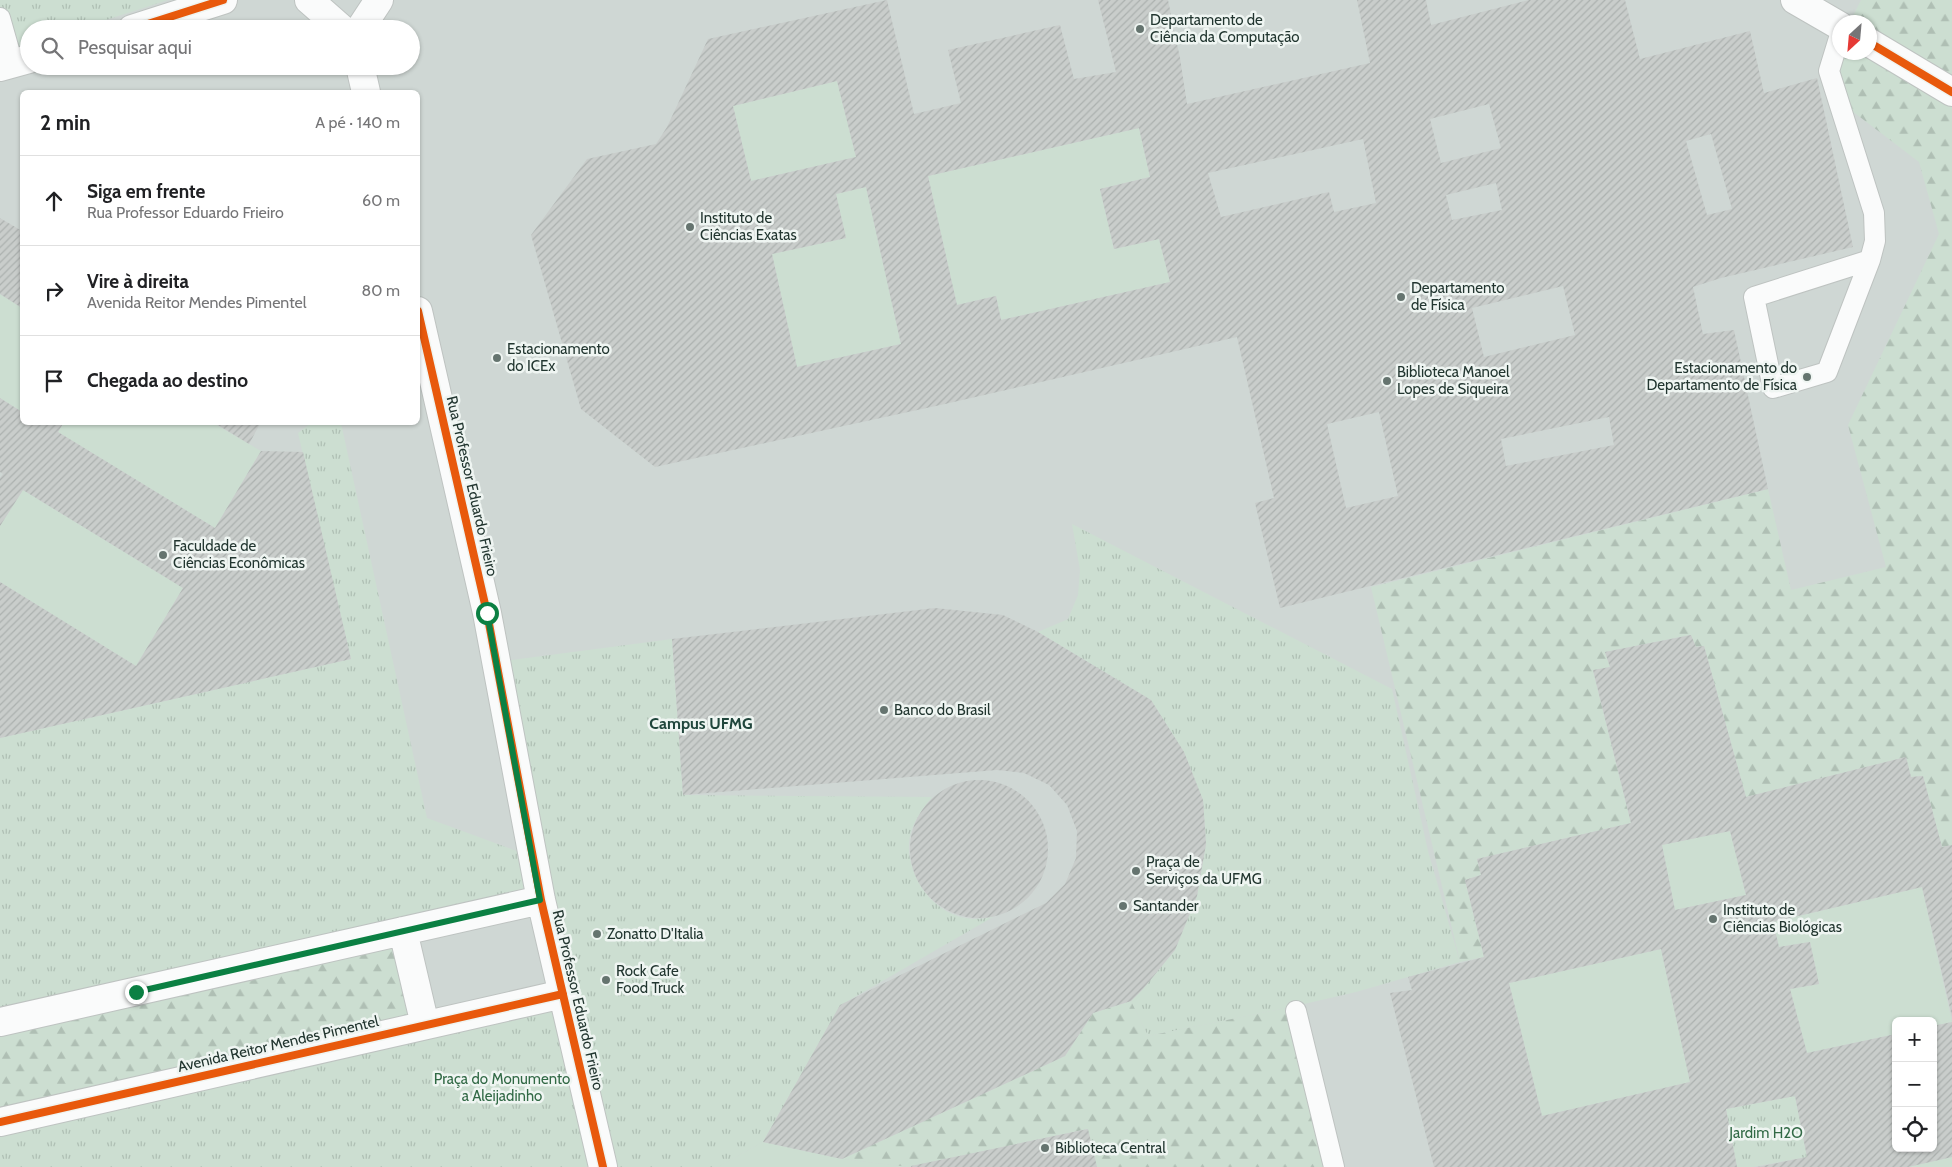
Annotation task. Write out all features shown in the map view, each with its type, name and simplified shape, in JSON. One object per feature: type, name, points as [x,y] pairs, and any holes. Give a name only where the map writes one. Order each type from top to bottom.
[{"type":"street","points":[[160,20],[223,0]]},
{"type":"street","points":[[309,0],[332,20]]},
{"type":"street","points":[[366,20],[379,0]]},
{"type":"street","points":[[1795,0],[1832,21]]},
{"type":"street","points":[[1877,47],[1952,92]]},
{"type":"street","points":[[362,75],[366,90]]},
{"type":"street","name":"Rua Professor Eduardo Frieiro","points":[[420,320],[487,613],[540,900],[603,1167]]},
{"type":"street","points":[[0,1022],[540,900]]},
{"type":"street","points":[[403,931],[426,1025]]},
{"type":"street","name":"Avenida Reitor Mendes Pimentel","points":[[0,1122],[563,994]]},
{"type":"lane","points":[[0,18],[14,64]]},
{"type":"lane","points":[[1832,60],[1829,71],[1874,213],[1875,241],[1870,260],[1827,372],[1773,388],[1754,297],[1870,260]]},
{"type":"lane","points":[[1296,1011],[1334,1167]]},
{"type":"shaded area","points":[[0,0],[1952,0],[1952,1167],[0,1167]]},
{"type":"green space","points":[[0,0],[168,0],[106,20],[20,20],[20,48],[0,54]]},
{"type":"green space","points":[[1861,0],[1952,0],[1952,80],[1877,35],[1877,15],[1854,15]]},
{"type":"green space","points":[[1877,56],[1952,94],[1952,845],[1942,847],[1923,776],[1911,777],[1906,757],[1746,797],[1704,646],[1696,647],[1690,635],[1605,652],[1610,667],[1593,671],[1631,823],[1477,859],[1481,875],[1465,880],[1484,957],[1460,962],[1371,587],[1768,489],[1791,590],[1886,567],[1848,425],[1939,234],[1919,162],[1856,114],[1841,107],[1833,70],[1837,60],[1877,60]]},
{"type":"green space","points":[[837,81],[856,157],[751,181],[733,106]]},
{"type":"green space","points":[[1139,128],[1150,177],[1100,189],[1114,249],[1159,239],[1170,282],[1001,320],[996,296],[957,305],[928,176]]},
{"type":"green space","points":[[866,187],[901,344],[797,367],[772,254],[846,238],[836,194]]},
{"type":"green space","points":[[0,294],[20,307],[20,411],[0,398]]},
{"type":"green space","points":[[63,425],[216,425],[261,451],[215,528],[58,432]]},
{"type":"green space","points":[[308,425],[341,425],[427,818],[533,857],[541,900],[0,1014],[0,738],[351,659],[298,433]]},
{"type":"green space","points":[[23,490],[183,588],[136,666],[0,582],[0,526]]},
{"type":"green space","points":[[1072,524],[1392,689],[1428,851],[1460,962],[1356,992],[1148,1036],[1131,1001],[1175,950],[1197,896],[1206,844],[1203,800],[1184,752],[1151,700],[1038,632],[1068,619],[1078,595],[1080,570]]},
{"type":"green space","points":[[672,639],[683,795],[932,797],[916,820],[910,837],[910,859],[919,884],[933,901],[951,913],[973,919],[993,917],[841,1005],[763,1142],[718,1167],[612,1167],[496,662]]},
{"type":"green space","points":[[1730,831],[1746,895],[1675,910],[1662,845]]},
{"type":"green space","points":[[1922,887],[1952,1022],[1937,1025],[1937,1017],[1892,1017],[1892,1035],[1807,1053],[1790,989],[1819,984],[1810,942],[1779,947],[1773,922]]},
{"type":"green space","points":[[403,931],[425,1025],[0,1121],[0,1023]]},
{"type":"green space","points":[[1661,949],[1690,1082],[1542,1116],[1509,983]]},
{"type":"green space","name":"Praça do Monumento a Aleijadinho","points":[[563,994],[600,1167],[0,1167],[0,1122]]},
{"type":"green space","points":[[1131,1001],[1148,1036],[1291,1007],[1331,1167],[1097,1167],[1087,1129],[908,1167],[842,1159],[1065,1056],[1093,1013]]},
{"type":"green space","name":"Jardim H2O","points":[[1795,1096],[1807,1157],[1752,1167],[1737,1167],[1726,1109]]},
{"type":"green space","points":[[763,1142],[842,1159],[908,1167],[718,1167]]},
{"type":"green space","points":[[1952,1157],[1952,1167],[1908,1167]]},
{"type":"building","points":[[887,0],[914,114],[961,103],[948,50],[1060,25],[1074,79],[1116,72],[1098,0],[1168,0],[1187,104],[1370,63],[1357,0],[1426,0],[1431,25],[1529,0],[1625,0],[1640,59],[1750,31],[1764,93],[1817,78],[1853,247],[1721,278],[1693,287],[1703,334],[1734,330],[1768,489],[1280,608],[1255,503],[1274,498],[1237,337],[945,404],[655,467],[581,409],[531,235],[587,159],[656,144],[667,127],[708,39]],"holes":[[[837,81],[856,157],[751,181],[733,106]],[[1489,104],[1501,148],[1441,163],[1430,119]],[[1139,128],[1150,177],[1100,189],[1114,249],[1159,239],[1170,282],[1001,320],[996,296],[957,305],[928,176]],[[1711,134],[1732,209],[1707,215],[1686,141]],[[1363,139],[1376,203],[1334,212],[1329,192],[1221,217],[1208,173]],[[1496,183],[1502,210],[1452,220],[1446,195]],[[866,187],[901,344],[797,367],[772,254],[846,238],[836,194]],[[1563,286],[1575,335],[1484,357],[1472,308]],[[1379,412],[1398,496],[1346,508],[1327,424]],[[1609,417],[1614,445],[1506,466],[1501,439]]]},
{"type":"building","points":[[0,218],[20,230],[20,307],[0,294]]},
{"type":"building","name":"Faculdade de Ciências Econômicas","points":[[0,398],[20,411],[20,425],[62,425],[58,432],[215,528],[261,451],[303,452],[351,659],[0,738],[0,582],[136,666],[183,588],[23,490],[0,526],[0,478],[3,474],[0,472]]},
{"type":"building","points":[[218,425],[259,425],[249,444]]},
{"type":"building","name":"Praça de Serviços da UFMG","points":[[935,608],[1003,615],[1038,632],[1151,700],[1184,752],[1203,800],[1206,844],[1197,896],[1175,950],[1143,989],[1131,1001],[1093,1013],[1065,1056],[842,1159],[763,1142],[840,1005],[1046,903],[1065,884],[1076,858],[1077,831],[1067,805],[1049,785],[1024,773],[997,770],[683,795],[672,639]]},
{"type":"building","name":"Instituto de Ciências Biológicas","points":[[1691,635],[1696,647],[1704,646],[1746,797],[1906,757],[1911,777],[1923,776],[1942,847],[1952,845],[1952,1017],[1922,887],[1773,922],[1779,947],[1810,942],[1819,984],[1790,989],[1807,1053],[1892,1035],[1892,1152],[1937,1152],[1937,1025],[1952,1022],[1952,1157],[1908,1167],[1757,1167],[1807,1157],[1795,1096],[1726,1109],[1737,1167],[1434,1167],[1390,993],[1412,990],[1408,977],[1484,957],[1465,880],[1481,875],[1477,859],[1631,823],[1593,670],[1610,667],[1605,652]],"holes":[[[1730,831],[1746,895],[1675,910],[1662,845]],[[1661,949],[1690,1082],[1542,1116],[1509,983]]]},
{"type":"building","points":[[979,780],[993,781],[1006,785],[1018,791],[1028,800],[1037,810],[1043,822],[1047,835],[1047,863],[1043,876],[1037,888],[1028,898],[1018,907],[1006,913],[993,917],[979,918],[965,917],[952,913],[940,907],[930,898],[921,888],[915,876],[911,863],[910,849],[911,835],[915,822],[921,810],[930,800],[940,791],[952,785],[965,781]]},
{"type":"building","name":"Biblioteca Central","points":[[1088,1129],[1097,1167],[911,1167],[911,1166]]},
{"type":"cycle path","points":[[160,20],[223,0]]},
{"type":"cycle path","points":[[1877,47],[1952,92]]},
{"type":"cycle path","points":[[420,320],[487,613],[541,900],[603,1167]]},
{"type":"cycle path","points":[[0,1122],[563,994]]},
{"type":"place","name":"Departamento de Ciência da Computação","points":[[1140,29]]},
{"type":"place","name":"Instituto de Ciências Exatas","points":[[690,227]]},
{"type":"place","name":"Departamento de Física","points":[[1401,297]]},
{"type":"place","name":"Estacionamento do ICEx","points":[[497,358]]},
{"type":"place","name":"Estacionamento do Departamento de Física","points":[[1807,377]]},
{"type":"place","name":"Biblioteca Manoel Lopes de Siqueira","points":[[1387,381]]},
{"type":"place","name":"Faculdade de Ciências Econômicas","points":[[163,555]]},
{"type":"place","name":"Banco do Brasil","points":[[884,710]]},
{"type":"place","name":"Praça de Serviços da UFMG","points":[[1136,871]]},
{"type":"place","name":"Santander","points":[[1123,906]]},
{"type":"place","name":"Instituto de Ciências Biológicas","points":[[1713,919]]},
{"type":"place","name":"Zonatto D'Italia","points":[[597,934]]},
{"type":"place","name":"Rock Cafe Food Truck","points":[[606,980]]},
{"type":"place","name":"Biblioteca Central","points":[[1045,1148]]},
{"type":"district","name":"Campus UFMG","points":[[701,723]]},
{"type":"route","points":[[136,992],[540,900],[487,613]]}]
